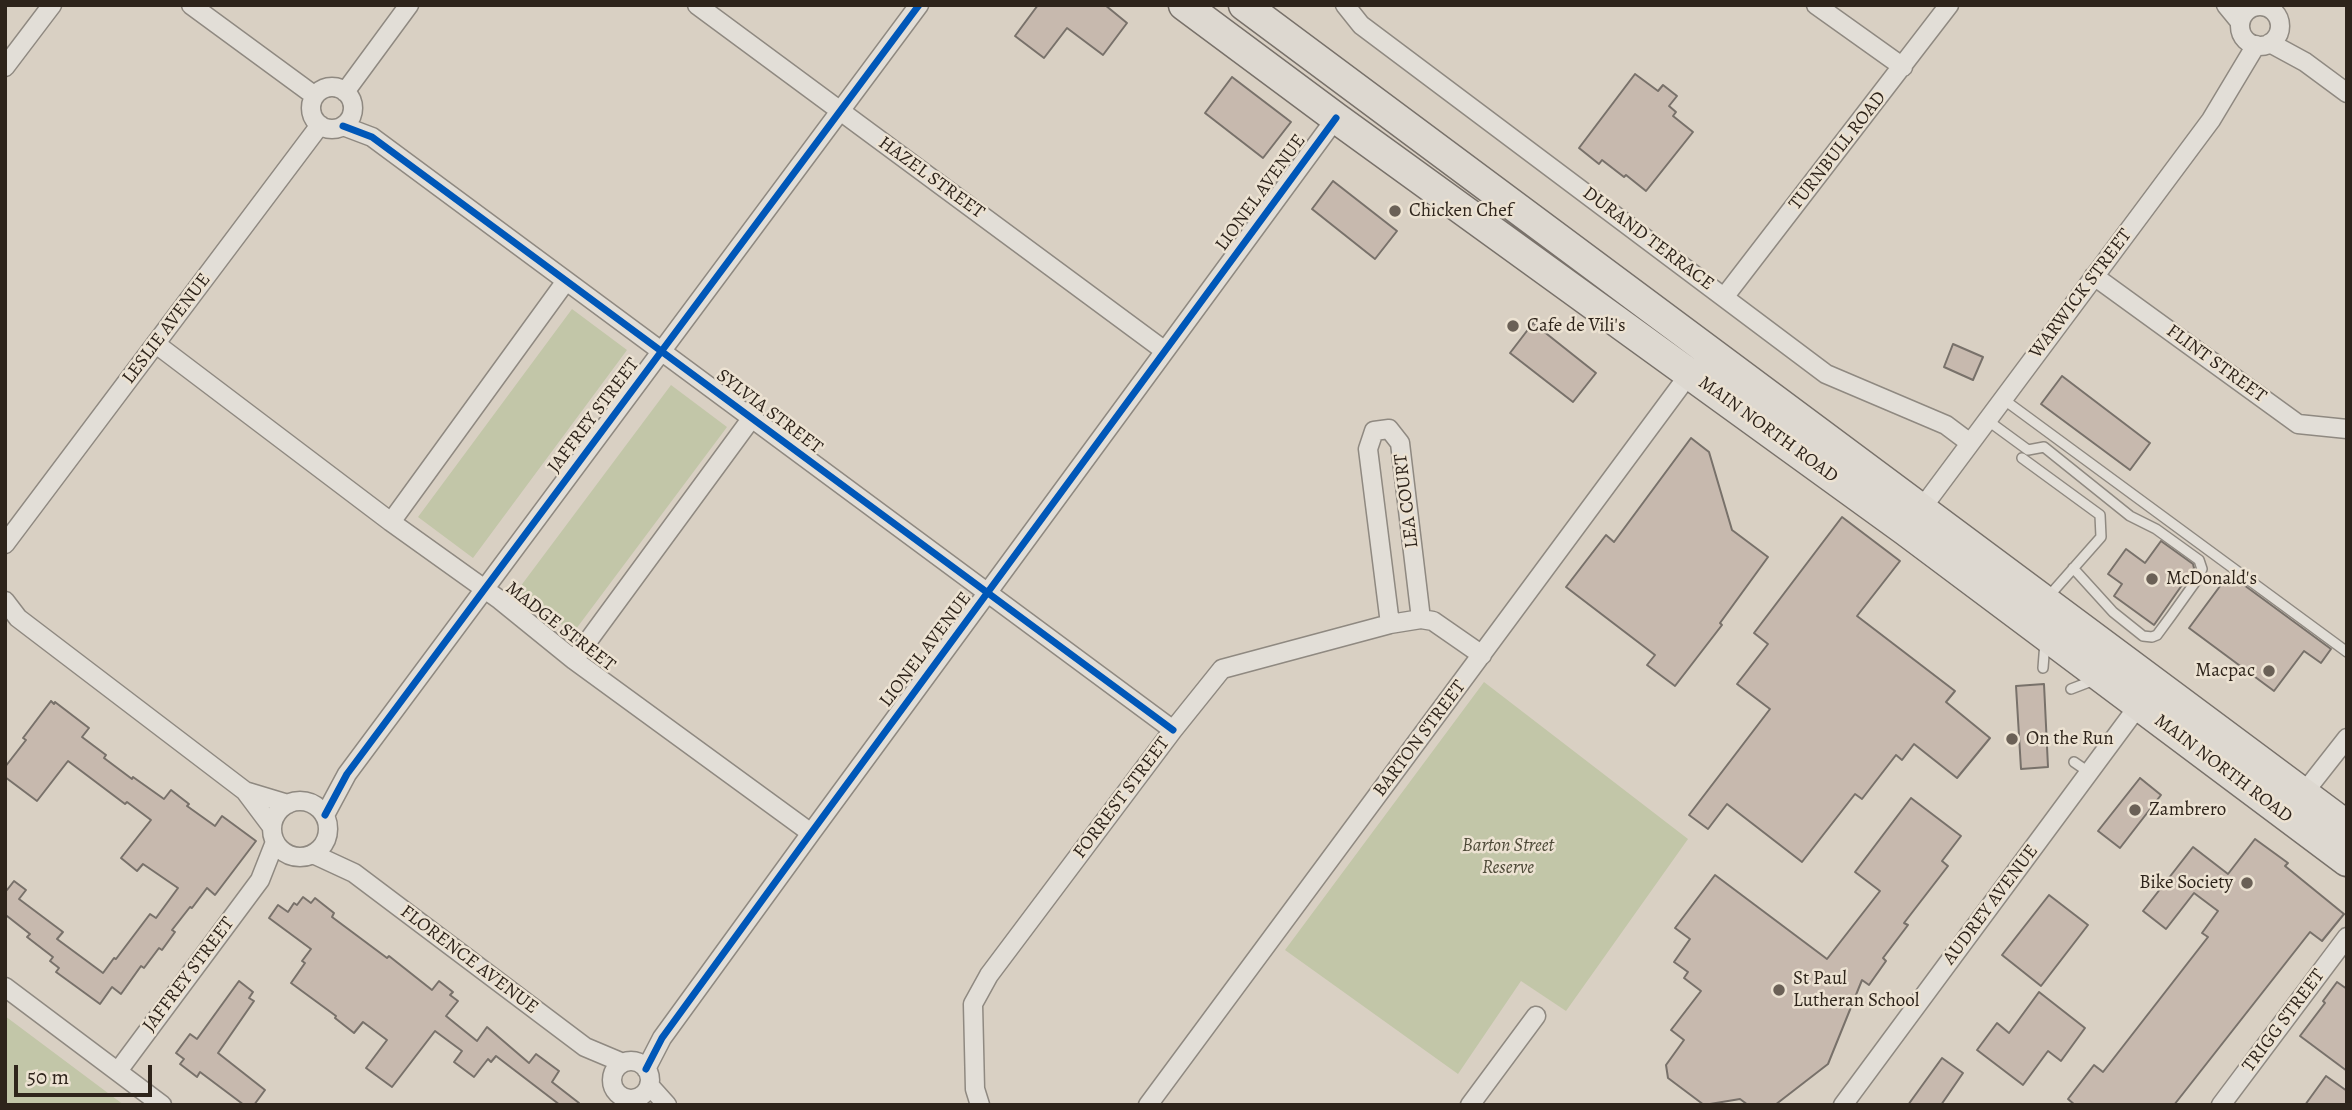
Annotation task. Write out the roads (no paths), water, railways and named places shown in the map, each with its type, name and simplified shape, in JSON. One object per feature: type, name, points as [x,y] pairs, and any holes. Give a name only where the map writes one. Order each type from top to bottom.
[{"type":"highway","name":"MAIN NORTH ROAD","points":[[1184,5],[1690,373],[1913,519],[2045,601],[2147,694],[2295,805],[2347,862]]},
{"type":"highway","name":"MAIN NORTH ROAD","points":[[1244,5],[1913,519],[2045,635],[2101,677],[2147,694]]},
{"type":"highway","name":"MAIN NORTH ROAD","points":[[2295,805],[2347,826]]},
{"type":"street","points":[[5,67],[52,5]]},
{"type":"street","points":[[191,5],[315,96]]},
{"type":"street","points":[[345,92],[409,5]]},
{"type":"street","name":"HAZEL STREET","points":[[697,5],[1165,351]]},
{"type":"street","name":"JAFFREY STREET","points":[[325,815],[347,774],[919,5]]},
{"type":"street","name":"DURAND TERRACE","points":[[1345,5],[1361,25],[1826,374],[1946,425],[1970,443]]},
{"type":"street","points":[[1816,5],[1903,67]]},
{"type":"street","name":"TURNBULL ROAD","points":[[1725,296],[1949,5]]},
{"type":"street","points":[[2225,5],[2259,20],[2305,62],[2347,93]]},
{"type":"street","name":"WARWICK STREET","points":[[1913,519],[2211,120],[2237,77],[2259,20]]},
{"type":"street","points":[[326,88],[340,88],[350,97],[352,116],[343,126],[331,129],[320,125],[312,115],[315,96],[326,88]]},
{"type":"street","name":"SYLVIA STREET","points":[[353,109],[372,137]]},
{"type":"street","name":"LIONEL AVENUE","points":[[604,1105],[628,1082],[662,1038],[1336,118]]},
{"type":"street","name":"LESLIE AVENUE","points":[[8,537],[320,125]]},
{"type":"street","name":"SYLVIA STREET","points":[[343,126],[372,137],[987,595],[1173,730]]},
{"type":"street","name":"FLINT STREET","points":[[2094,276],[2298,424],[2347,429]]},
{"type":"street","points":[[391,522],[566,281]]},
{"type":"street","name":"MADGE STREET","points":[[156,344],[484,589],[574,660],[811,833]]},
{"type":"street","name":"BARTON STREET","points":[[1148,1105],[1690,373]]},
{"type":"street","points":[[574,660],[751,419]]},
{"type":"street","name":"LEA COURT","points":[[1390,624],[1368,449],[1374,431],[1389,429],[1400,443],[1421,619]]},
{"type":"street","points":[[5,601],[12,616],[245,791],[283,851],[303,857],[322,847],[328,837],[329,825],[316,805],[245,791]]},
{"type":"street","points":[[1421,619],[1433,621],[1482,655]]},
{"type":"street","name":"FORREST STREET","points":[[980,1105],[975,1089],[973,1004],[989,975],[1222,669],[1390,624],[1421,619]]},
{"type":"street","name":"AUDREY AVENUE","points":[[1843,1105],[2147,694]]},
{"type":"street","points":[[2295,805],[2347,737]]},
{"type":"street","name":"JAFFREY STREET","points":[[296,802],[347,774]]},
{"type":"street","points":[[274,835],[277,813],[296,802]]},
{"type":"street","name":"JAFFREY STREET","points":[[260,880],[274,835]]},
{"type":"street","name":"FLORENCE AVENUE","points":[[328,837],[354,873]]},
{"type":"street","name":"FLORENCE AVENUE","points":[[313,854],[354,873],[628,1082],[664,1105]]},
{"type":"street","name":"JAFFREY STREET","points":[[117,1071],[260,880],[293,856]]},
{"type":"street","name":"TRIGG STREET","points":[[2221,1105],[2347,937]]},
{"type":"street","points":[[5,987],[162,1105]]},
{"type":"street","points":[[1470,1105],[1536,1016]]},
{"type":"lane","points":[[2003,398],[2347,652]]},
{"type":"lane","points":[[1987,419],[2100,515],[2101,537],[2045,601]]},
{"type":"lane","points":[[2025,454],[2044,447],[2130,516],[2156,529],[2199,560],[2202,569],[2171,616],[2157,635],[2152,637],[2143,636],[2113,612],[2073,568]]},
{"type":"lane","points":[[2043,668],[2045,635]]},
{"type":"lane","points":[[2071,689],[2101,677]]},
{"type":"lane","points":[[2074,762],[2090,773]]},
{"type":"place","name":"Chicken Chef","points":[[1395,211]]},
{"type":"place","name":"Cafe de Vili's","points":[[1513,326]]},
{"type":"place","name":"McDonald's","points":[[2152,579]]},
{"type":"place","name":"Macpac","points":[[2269,671]]},
{"type":"place","name":"On the Run","points":[[2012,739]]},
{"type":"place","name":"Zambrero","points":[[2135,810]]},
{"type":"place","name":"Bike Society","points":[[2247,883]]},
{"type":"place","name":"St Paul Lutheran School","points":[[1779,990]]},
{"type":"park label","name":"Barton Street Reserve","points":[[1508,857]]}]
